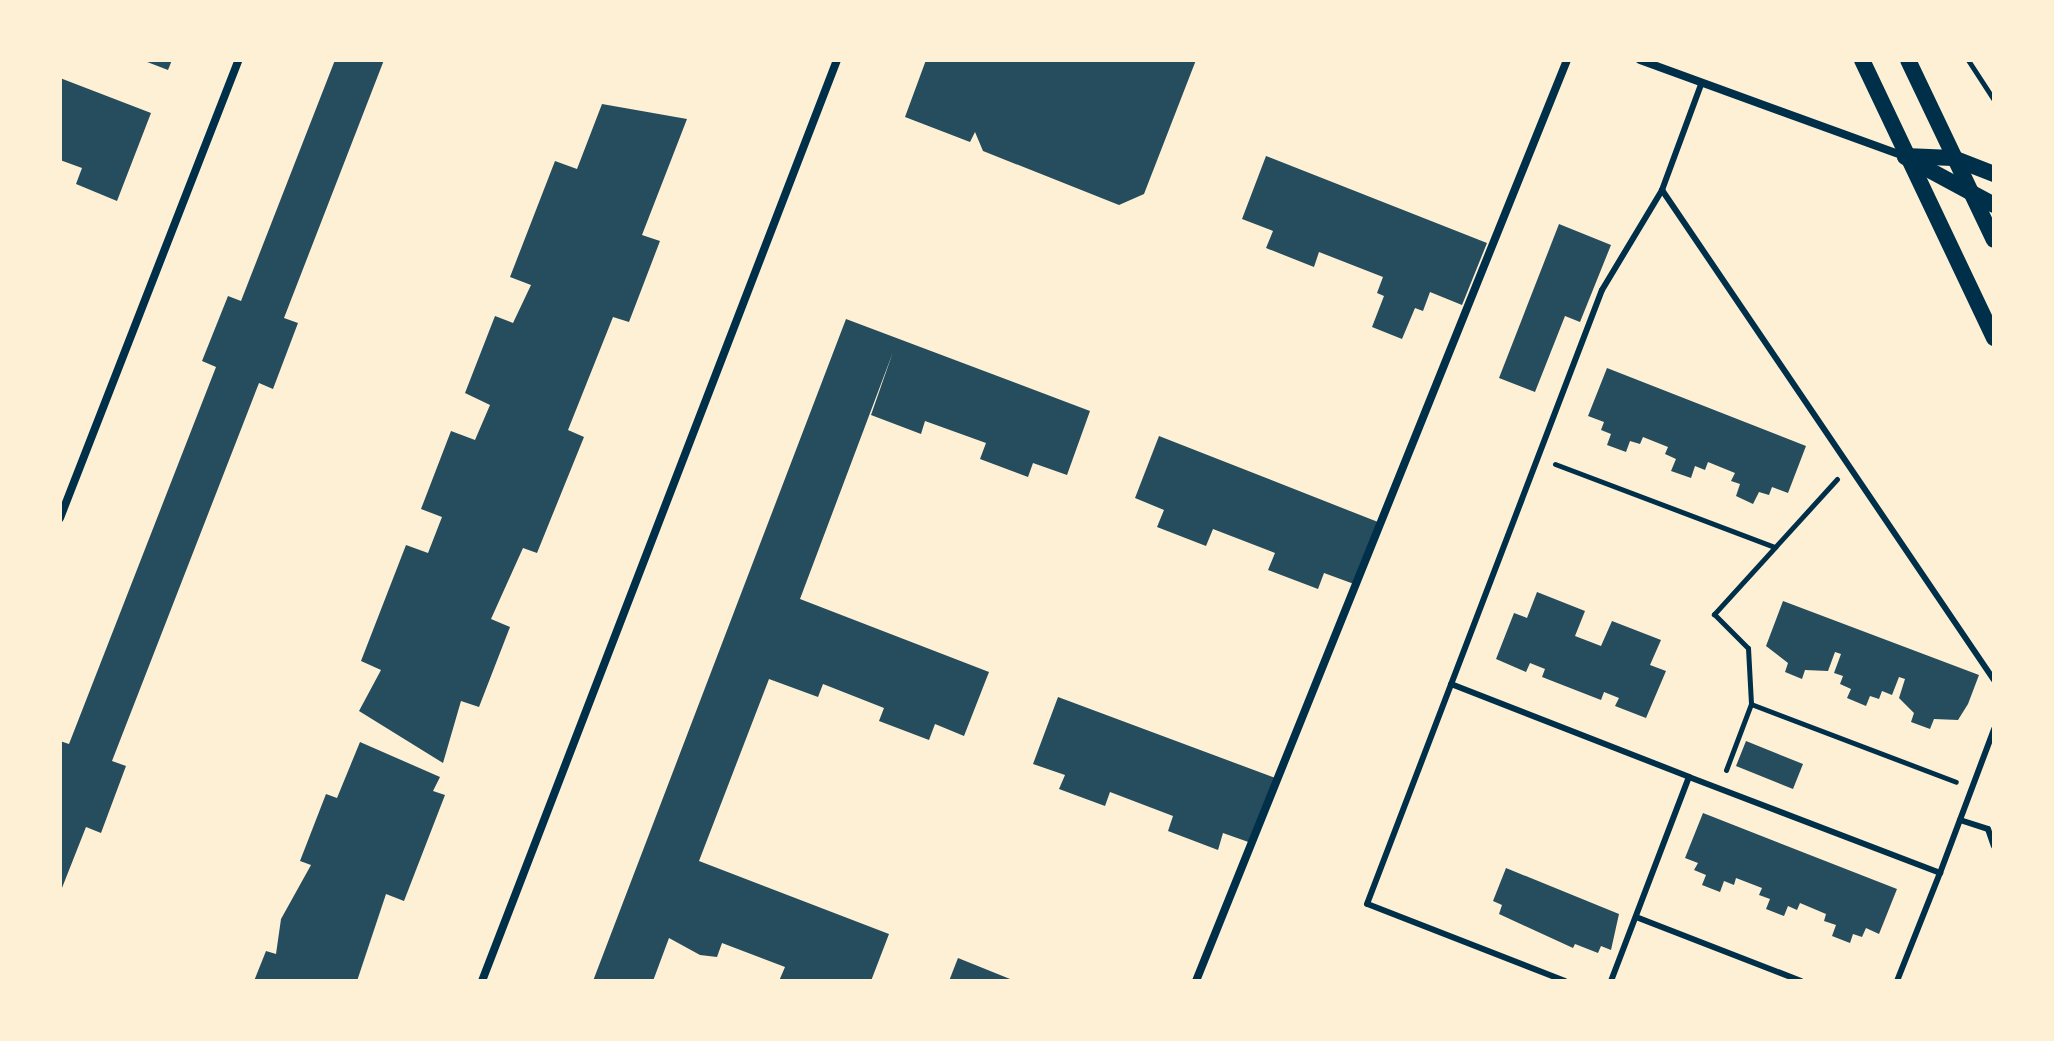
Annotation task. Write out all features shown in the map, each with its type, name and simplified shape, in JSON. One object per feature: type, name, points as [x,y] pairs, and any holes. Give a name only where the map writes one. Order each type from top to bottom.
[{"type":"main road","points":[[1862,60],[1904,156],[1994,338]]},
{"type":"main road","points":[[1908,60],[1994,240]]},
{"type":"main road","points":[[1904,156],[1953,158],[1994,174]]},
{"type":"main road","points":[[1904,156],[1973,197],[1994,205]]},
{"type":"street","points":[[60,518],[239,60]]},
{"type":"street","points":[[482,981],[837,60]]},
{"type":"street","points":[[1196,981],[1567,60]]},
{"type":"street","points":[[1640,60],[1904,156]]},
{"type":"lane","points":[[1565,981],[1367,904],[1602,290],[1662,190],[1702,82]]},
{"type":"lane","points":[[1662,190],[1994,680]]},
{"type":"lane","points":[[1451,684],[1940,873]]},
{"type":"lane","points":[[1897,981],[1994,729]]},
{"type":"lane","points":[[1611,981],[1689,777]]},
{"type":"lane","points":[[1960,820],[1988,829],[1994,846]]},
{"type":"lane","points":[[1636,917],[1801,981]]},
{"type":"path","points":[[1968,60],[1994,100]]},
{"type":"path","points":[[1538,458],[1775,547]]},
{"type":"path","points":[[1719,789],[1751,704],[1748,648],[1714,614],[1849,466]]},
{"type":"path","points":[[1751,704],[1972,788]]},
{"type":"building","points":[[142,60],[172,60],[168,70]]},
{"type":"building","points":[[335,60],[384,60],[284,318],[298,323],[273,389],[259,383],[112,761],[126,766],[101,833],[86,827],[60,893],[60,741],[69,744],[216,367],[202,361],[228,296],[241,301]]},
{"type":"building","points":[[926,60],[1196,60],[1144,194],[1119,205],[983,151],[975,132],[970,142],[905,117]]},
{"type":"building","points":[[60,78],[151,113],[117,201],[76,184],[82,168],[60,160]]},
{"type":"building","points":[[602,104],[687,119],[642,235],[660,241],[629,322],[613,317],[568,430],[584,437],[537,553],[523,548],[491,619],[510,627],[479,707],[461,701],[443,763],[359,711],[381,670],[361,661],[406,545],[428,553],[442,517],[421,509],[451,431],[475,440],[490,405],[465,393],[495,316],[513,323],[531,285],[510,277],[555,161],[577,169]]},
{"type":"building","points":[[1266,156],[1487,243],[1462,305],[1430,292],[1423,311],[1415,308],[1402,339],[1372,327],[1384,296],[1377,293],[1383,277],[1319,252],[1314,267],[1266,248],[1273,231],[1242,219]]},
{"type":"building","points":[[1559,224],[1611,245],[1580,322],[1565,316],[1535,392],[1499,378]]},
{"type":"building","points":[[846,319],[1090,411],[1067,475],[1033,463],[1028,477],[980,459],[986,443],[925,421],[921,434],[871,415],[893,352],[800,599],[989,672],[964,736],[935,724],[929,740],[879,721],[884,708],[823,684],[818,697],[769,679],[699,861],[889,934],[871,981],[779,981],[785,967],[722,943],[717,957],[700,955],[669,938],[653,981],[593,981]]},
{"type":"building","points":[[1607,368],[1806,446],[1788,493],[1772,487],[1769,495],[1759,492],[1753,504],[1736,496],[1740,484],[1731,481],[1735,473],[1708,462],[1705,470],[1695,466],[1691,478],[1671,471],[1676,459],[1665,454],[1668,447],[1643,437],[1640,444],[1630,441],[1626,452],[1607,445],[1611,434],[1601,430],[1604,422],[1588,416]]},
{"type":"building","points":[[1159,436],[1378,522],[1354,584],[1324,573],[1318,589],[1268,570],[1275,553],[1213,529],[1206,546],[1157,527],[1164,510],[1135,498]]},
{"type":"building","points":[[1537,592],[1585,611],[1575,636],[1601,646],[1612,621],[1661,640],[1650,665],[1666,671],[1646,718],[1615,706],[1619,698],[1604,692],[1601,700],[1542,677],[1545,669],[1530,663],[1526,672],[1496,659],[1514,613],[1527,618]]},
{"type":"building","points":[[1783,601],[1979,675],[1968,704],[1958,720],[1934,719],[1930,729],[1911,722],[1914,713],[1899,698],[1905,679],[1899,677],[1892,695],[1882,691],[1879,699],[1870,696],[1866,706],[1847,698],[1851,689],[1840,684],[1843,676],[1834,673],[1841,654],[1835,652],[1828,671],[1805,670],[1802,679],[1785,672],[1788,663],[1766,646]]},
{"type":"building","points":[[1058,697],[1278,779],[1254,844],[1223,833],[1218,850],[1168,831],[1173,816],[1110,792],[1105,806],[1059,789],[1065,775],[1033,764]]},
{"type":"building","points":[[1746,741],[1803,764],[1793,789],[1736,766]]},
{"type":"building","points":[[360,742],[440,777],[433,791],[445,795],[404,901],[386,894],[357,981],[254,981],[266,951],[276,954],[281,919],[311,865],[300,861],[326,794],[337,798]]},
{"type":"building","points":[[1703,813],[1897,889],[1879,934],[1866,928],[1862,937],[1853,934],[1850,943],[1832,936],[1836,925],[1824,921],[1826,914],[1800,903],[1797,910],[1788,906],[1784,916],[1766,909],[1770,899],[1759,895],[1762,888],[1736,878],[1734,885],[1724,881],[1720,892],[1702,885],[1706,875],[1694,870],[1698,863],[1685,858]]},
{"type":"building","points":[[1506,868],[1619,914],[1611,950],[1601,946],[1598,953],[1575,944],[1573,948],[1499,914],[1502,905],[1493,901]]},
{"type":"building","points":[[958,958],[1015,981],[949,981]]}]
